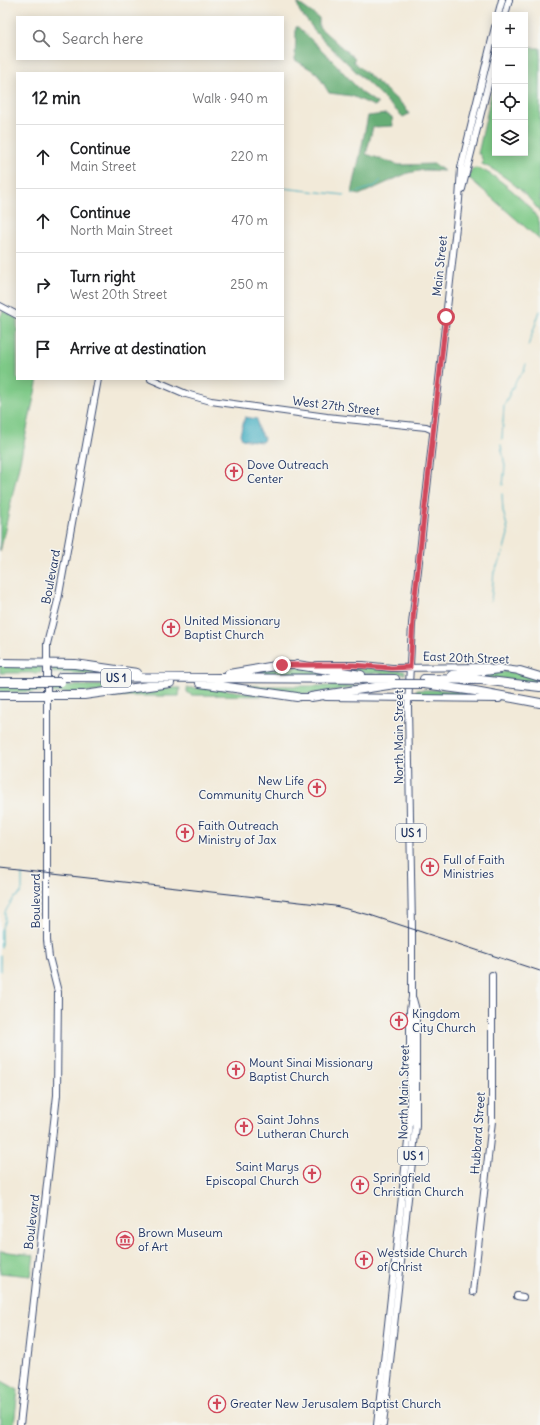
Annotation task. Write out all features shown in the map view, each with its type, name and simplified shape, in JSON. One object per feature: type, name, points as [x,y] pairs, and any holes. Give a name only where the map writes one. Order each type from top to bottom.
[{"type":"highway","points":[[0,663],[47,663],[90,666],[170,680]]},
{"type":"highway","points":[[210,678],[282,665]]},
{"type":"highway","points":[[297,665],[379,676],[393,681]]},
{"type":"highway","points":[[424,681],[436,676],[500,669]]},
{"type":"highway","points":[[520,671],[540,677]]},
{"type":"highway","name":"US 1","points":[[0,677],[61,680],[200,680],[297,697]]},
{"type":"highway","points":[[210,678],[393,681]]},
{"type":"highway","name":"US 1","points":[[200,680],[210,678]]},
{"type":"highway","name":"US 1","points":[[0,682],[36,679]]},
{"type":"highway","points":[[0,695],[71,696],[94,694],[170,680]]},
{"type":"highway","points":[[200,680],[487,681],[540,687]]},
{"type":"highway","points":[[311,697],[393,681]]},
{"type":"highway","points":[[424,681],[491,686],[540,692]]},
{"type":"highway","points":[[424,681],[527,702],[540,703]]},
{"type":"main road","points":[[499,12],[502,0]]},
{"type":"main road","points":[[506,12],[509,0]]},
{"type":"main road","name":"Main Street","points":[[433,430],[459,200],[461,168],[492,39]]},
{"type":"main road","name":"Main Street","points":[[459,200],[492,69]]},
{"type":"main road","points":[[0,306],[16,314]]},
{"type":"main road","name":"Boulevard","points":[[20,1425],[57,1095],[58,992],[47,944],[48,640],[55,617],[98,380]]},
{"type":"main road","name":"West 27th Street","points":[[154,380],[196,397],[327,417],[426,427],[433,430]]},
{"type":"main road","name":"North Main Street","points":[[377,1425],[411,1114],[410,1010],[412,997],[409,698],[414,605],[433,430]]},
{"type":"main road","name":"East 20th Street","points":[[282,665],[353,665],[392,668],[486,667],[520,671]]},
{"type":"main road","name":"US 1","points":[[297,697],[409,698]]},
{"type":"main road","points":[[409,698],[491,698],[527,702]]},
{"type":"main road","name":"Hubbard Street","points":[[473,1292],[492,1121],[492,975]]},
{"type":"main road","name":"North Main Street","points":[[383,1425],[416,1126],[416,1010],[412,997]]},
{"type":"green space","points":[[298,3],[319,18],[319,27],[355,59],[353,61],[404,106],[409,114],[403,117],[314,31],[300,11]]},
{"type":"green space","points":[[296,27],[298,27],[334,62],[361,92],[378,104],[374,106],[352,96],[329,93],[317,73],[295,60]]},
{"type":"green space","points":[[528,48],[540,48],[540,213],[529,199],[506,178],[482,164],[483,161],[480,154],[478,154],[492,91],[492,156],[528,156]]},
{"type":"green space","points":[[386,114],[392,117],[393,126],[373,127],[366,154],[399,165],[435,164],[444,171],[424,170],[408,173],[359,195],[352,193],[368,116]]},
{"type":"green space","points":[[476,168],[492,175],[502,182],[529,207],[539,222],[540,240],[468,177],[472,169]]},
{"type":"green space","points":[[3,311],[16,318],[16,380],[38,380],[0,552],[0,318]]},
{"type":"green space","points":[[0,664],[41,667],[41,673],[0,673]]},
{"type":"green space","points":[[67,666],[131,674],[52,673],[52,669],[54,667]]},
{"type":"green space","points":[[301,667],[360,677],[234,675],[269,668]]},
{"type":"green space","points":[[326,667],[365,667],[405,671],[405,674],[366,673]]},
{"type":"green space","points":[[497,672],[512,672],[540,679],[540,684],[506,679],[464,676]]},
{"type":"green space","points":[[129,685],[97,692],[52,693],[52,686]]},
{"type":"green space","points":[[0,686],[41,686],[41,692],[0,692]]},
{"type":"green space","points":[[241,686],[367,686],[308,694],[290,694]]},
{"type":"green space","points":[[153,688],[180,688],[179,696],[98,696]]},
{"type":"green space","points":[[187,688],[212,688],[272,696],[191,695],[187,692]]},
{"type":"green space","points":[[416,690],[443,690],[503,698],[416,696]]},
{"type":"green space","points":[[0,1251],[34,1255],[31,1276],[0,1273]]},
{"type":"green space","points":[[0,1380],[18,1390],[14,1425],[0,1425]]},
{"type":"water","points":[[245,417],[257,419],[258,429],[264,438],[263,441],[242,439],[240,434]]},
{"type":"waterway","points":[[352,194],[375,186],[381,180]]},
{"type":"waterway","points":[[284,188],[344,195]]},
{"type":"waterway","points":[[528,346],[540,311]]},
{"type":"waterway","points":[[502,439],[504,405],[517,379],[524,371],[526,364]]},
{"type":"waterway","points":[[501,445],[505,466],[503,485]]},
{"type":"waterway","points":[[491,601],[494,572],[502,556],[508,534],[503,511],[502,494]]},
{"type":"waterway","points":[[1,947],[1,930],[5,920],[5,912],[13,899],[20,894],[22,890],[22,875]]},
{"type":"waterway","points":[[0,955],[0,971]]},
{"type":"railway","points":[[0,868],[335,906],[370,915],[540,971]]},
{"type":"place","name":"Dove Outreach Center","points":[[234,472]]},
{"type":"place","name":"United Missionary Baptist Church","points":[[171,628]]},
{"type":"place","name":"New Life Community Church","points":[[317,788]]},
{"type":"place","name":"Faith Outreach Ministry of Jax","points":[[185,833]]},
{"type":"place","name":"Full of Faith Ministries","points":[[430,867]]},
{"type":"place","name":"Kingdom City Church","points":[[399,1021]]},
{"type":"place","name":"Mount Sinai Missionary Baptist Church","points":[[236,1070]]},
{"type":"place","name":"Saint Johns Lutheran Church","points":[[244,1127]]},
{"type":"place","name":"Saint Marys Episcopal Church","points":[[312,1174]]},
{"type":"place","name":"Springfield Christian Church","points":[[360,1185]]},
{"type":"place","name":"Brown Museum of Art","points":[[125,1240]]},
{"type":"place","name":"Westside Church of Christ","points":[[364,1260]]},
{"type":"place","name":"Greater New Jerusalem Baptist Church","points":[[217,1404]]},
{"type":"route","points":[[282,665],[363,665],[392,668],[410,667],[412,624],[446,317]]}]
